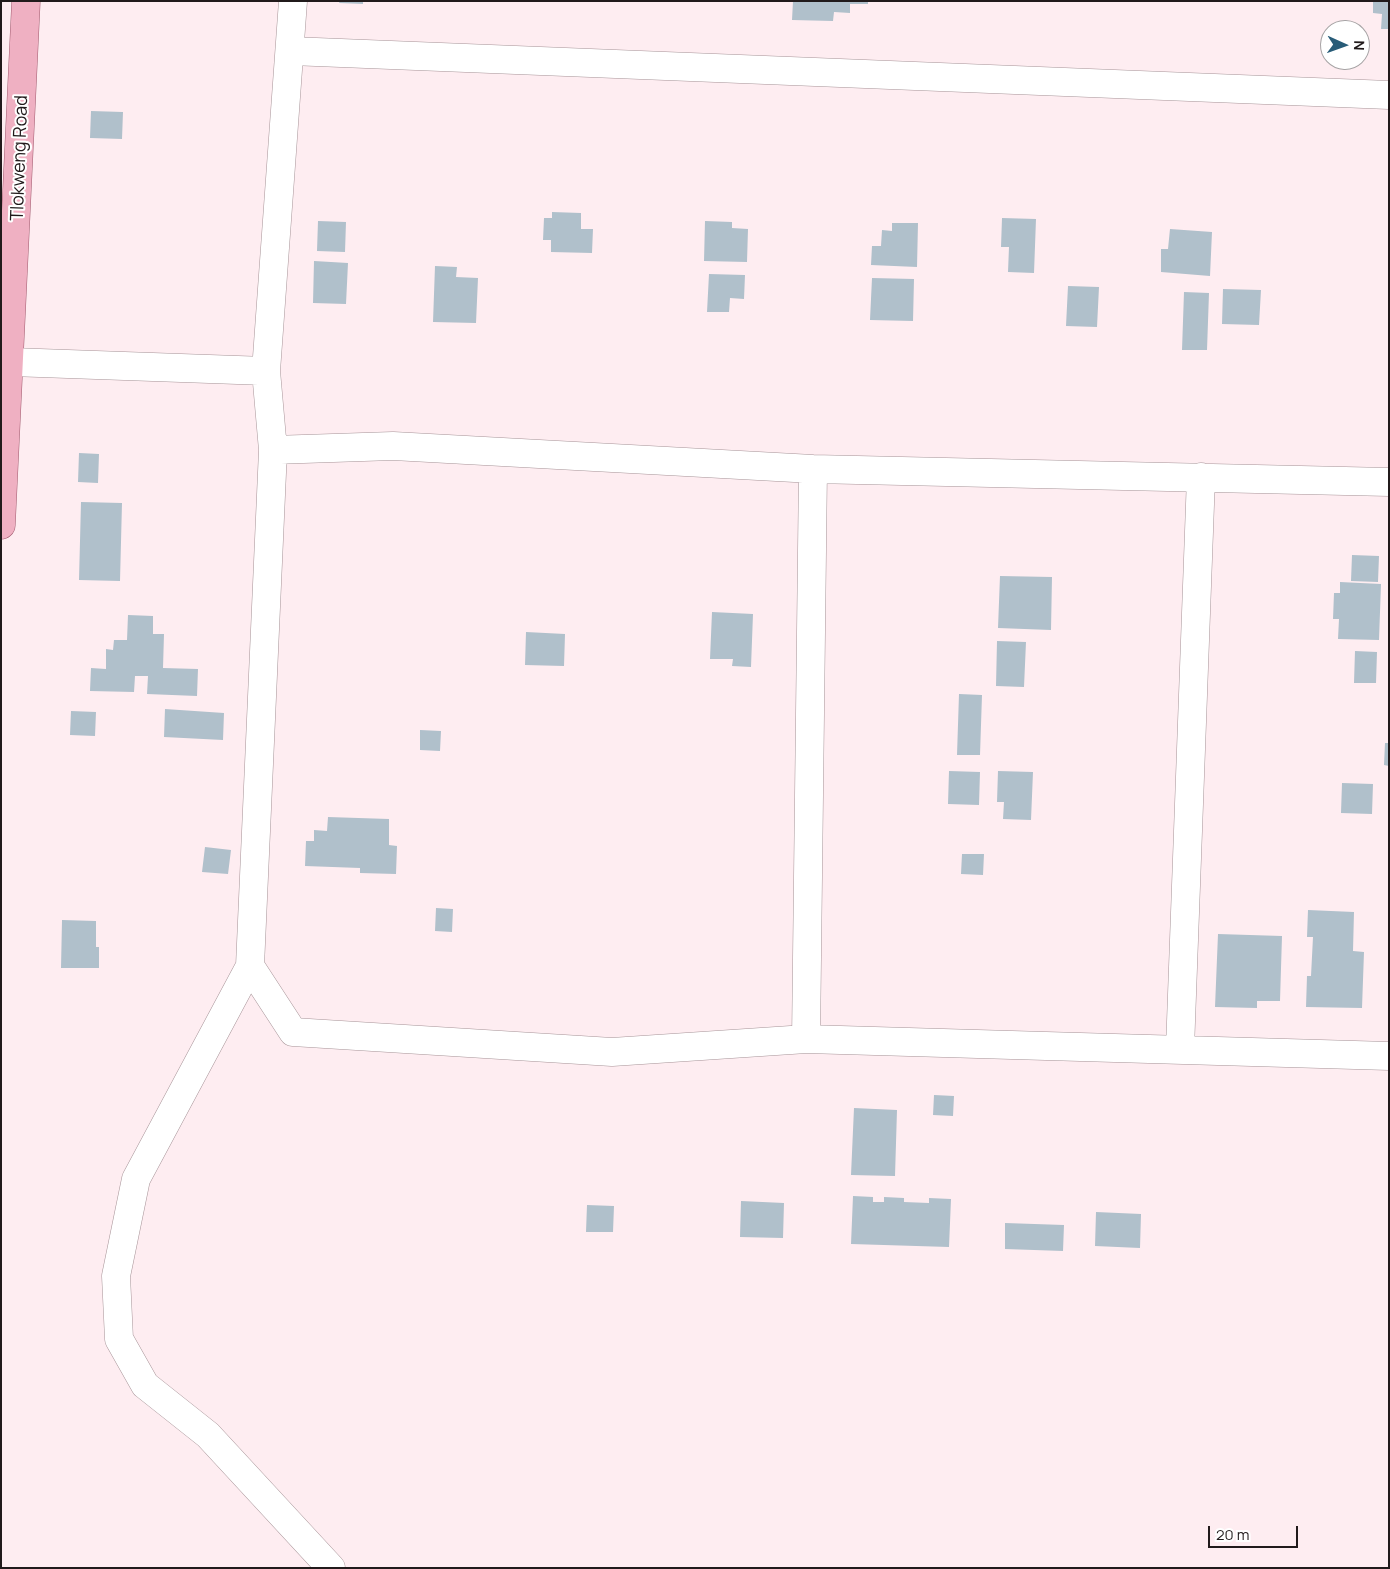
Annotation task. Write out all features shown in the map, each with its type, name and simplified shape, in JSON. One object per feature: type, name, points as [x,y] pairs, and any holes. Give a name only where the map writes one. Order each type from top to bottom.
[{"type":"main road","name":"Tlokweng Road","points":[[1,525],[11,362],[26,1]]},
{"type":"street","points":[[293,1],[291,50],[266,371],[274,450],[250,966],[136,1179],[116,1276],[119,1339],[145,1385],[208,1435],[331,1568]]},
{"type":"street","points":[[291,50],[1389,95]]},
{"type":"street","points":[[11,362],[266,371]]},
{"type":"street","points":[[274,450],[393,446],[813,468],[1389,482]]},
{"type":"street","points":[[806,1039],[813,468]]},
{"type":"street","points":[[1180,1049],[1201,477]]},
{"type":"street","points":[[250,966],[293,1032],[612,1052],[806,1039],[1389,1056]]},
{"type":"building","points":[[340,1],[363,1],[363,4],[339,3]]},
{"type":"building","points":[[793,1],[868,1],[868,4],[850,4],[850,13],[834,12],[833,21],[792,20]]},
{"type":"building","points":[[1373,1],[1389,1],[1389,29],[1381,29],[1382,14],[1373,13]]},
{"type":"building","points":[[91,111],[123,112],[122,139],[90,138]]},
{"type":"building","points":[[552,212],[581,213],[581,229],[593,229],[592,253],[551,252],[551,240],[543,240],[544,218],[552,218]]},
{"type":"building","points":[[1002,218],[1036,219],[1034,273],[1008,272],[1009,247],[1001,247]]},
{"type":"building","points":[[318,221],[346,222],[345,252],[317,251]]},
{"type":"building","points":[[705,221],[732,222],[732,228],[748,229],[747,262],[704,261]]},
{"type":"building","points":[[892,223],[918,223],[917,267],[871,265],[872,246],[881,246],[882,230],[892,231]]},
{"type":"building","points":[[1170,229],[1212,232],[1210,276],[1161,272],[1161,249],[1168,249]]},
{"type":"building","points":[[314,261],[348,263],[346,304],[313,303]]},
{"type":"building","points":[[435,266],[457,267],[456,277],[478,278],[476,323],[433,322]]},
{"type":"building","points":[[709,274],[745,275],[744,299],[730,298],[729,312],[707,312]]},
{"type":"building","points":[[872,278],[914,279],[913,321],[870,320]]},
{"type":"building","points":[[1068,286],[1099,287],[1097,327],[1066,326]]},
{"type":"building","points":[[1223,289],[1261,290],[1259,325],[1222,324]]},
{"type":"building","points":[[1184,292],[1209,293],[1207,350],[1182,350]]},
{"type":"building","points":[[79,453],[99,454],[98,483],[78,482]]},
{"type":"building","points":[[81,502],[122,503],[120,581],[79,580]]},
{"type":"building","points":[[1352,555],[1379,556],[1378,582],[1351,581]]},
{"type":"building","points":[[1000,576],[1052,577],[1051,630],[998,628]]},
{"type":"building","points":[[1340,582],[1381,584],[1379,640],[1338,639],[1339,619],[1333,619],[1334,593],[1340,593]]},
{"type":"building","points":[[712,612],[753,614],[751,667],[732,666],[733,659],[710,659]]},
{"type":"building","points":[[128,615],[153,616],[153,634],[164,634],[163,668],[198,669],[197,696],[147,694],[148,676],[135,676],[134,692],[90,691],[91,668],[106,669],[106,649],[113,650],[114,640],[127,640]]},
{"type":"building","points":[[526,632],[565,634],[564,666],[525,665]]},
{"type":"building","points":[[997,641],[1026,642],[1024,687],[996,686]]},
{"type":"building","points":[[1355,651],[1377,652],[1376,683],[1354,683]]},
{"type":"building","points":[[959,694],[982,695],[980,755],[957,755]]},
{"type":"building","points":[[165,709],[224,713],[223,740],[164,737]]},
{"type":"building","points":[[71,711],[96,712],[95,736],[70,735]]},
{"type":"building","points":[[420,730],[441,731],[440,751],[420,750]]},
{"type":"building","points":[[1385,743],[1389,743],[1389,766],[1384,765]]},
{"type":"building","points":[[949,771],[980,772],[979,805],[948,804]]},
{"type":"building","points":[[998,771],[1033,772],[1031,820],[1003,819],[1004,802],[997,802]]},
{"type":"building","points":[[1342,783],[1373,784],[1372,814],[1341,813]]},
{"type":"building","points":[[328,817],[389,819],[389,845],[397,846],[396,874],[360,873],[360,868],[305,866],[306,841],[314,841],[314,830],[327,831]]},
{"type":"building","points":[[205,847],[231,850],[228,874],[202,872]]},
{"type":"building","points":[[962,854],[984,854],[983,875],[961,874]]},
{"type":"building","points":[[436,908],[453,909],[452,932],[435,931]]},
{"type":"building","points":[[1308,910],[1354,912],[1353,951],[1364,952],[1362,1008],[1306,1007],[1307,976],[1311,976],[1313,937],[1307,937]]},
{"type":"building","points":[[62,920],[96,921],[96,947],[99,947],[99,968],[61,968]]},
{"type":"building","points":[[1218,934],[1282,936],[1280,1001],[1257,1001],[1257,1008],[1215,1007]]},
{"type":"building","points":[[934,1095],[954,1096],[953,1116],[933,1115]]},
{"type":"building","points":[[854,1108],[897,1110],[895,1176],[851,1175]]},
{"type":"building","points":[[853,1196],[873,1197],[873,1202],[884,1202],[884,1197],[904,1198],[904,1202],[929,1203],[929,1198],[951,1199],[949,1247],[851,1244]]},
{"type":"building","points":[[741,1201],[784,1203],[783,1238],[740,1237]]},
{"type":"building","points":[[587,1205],[614,1206],[613,1232],[586,1232]]},
{"type":"building","points":[[1096,1212],[1141,1214],[1140,1248],[1095,1246]]},
{"type":"building","points":[[1005,1223],[1064,1225],[1063,1251],[1005,1249]]}]
